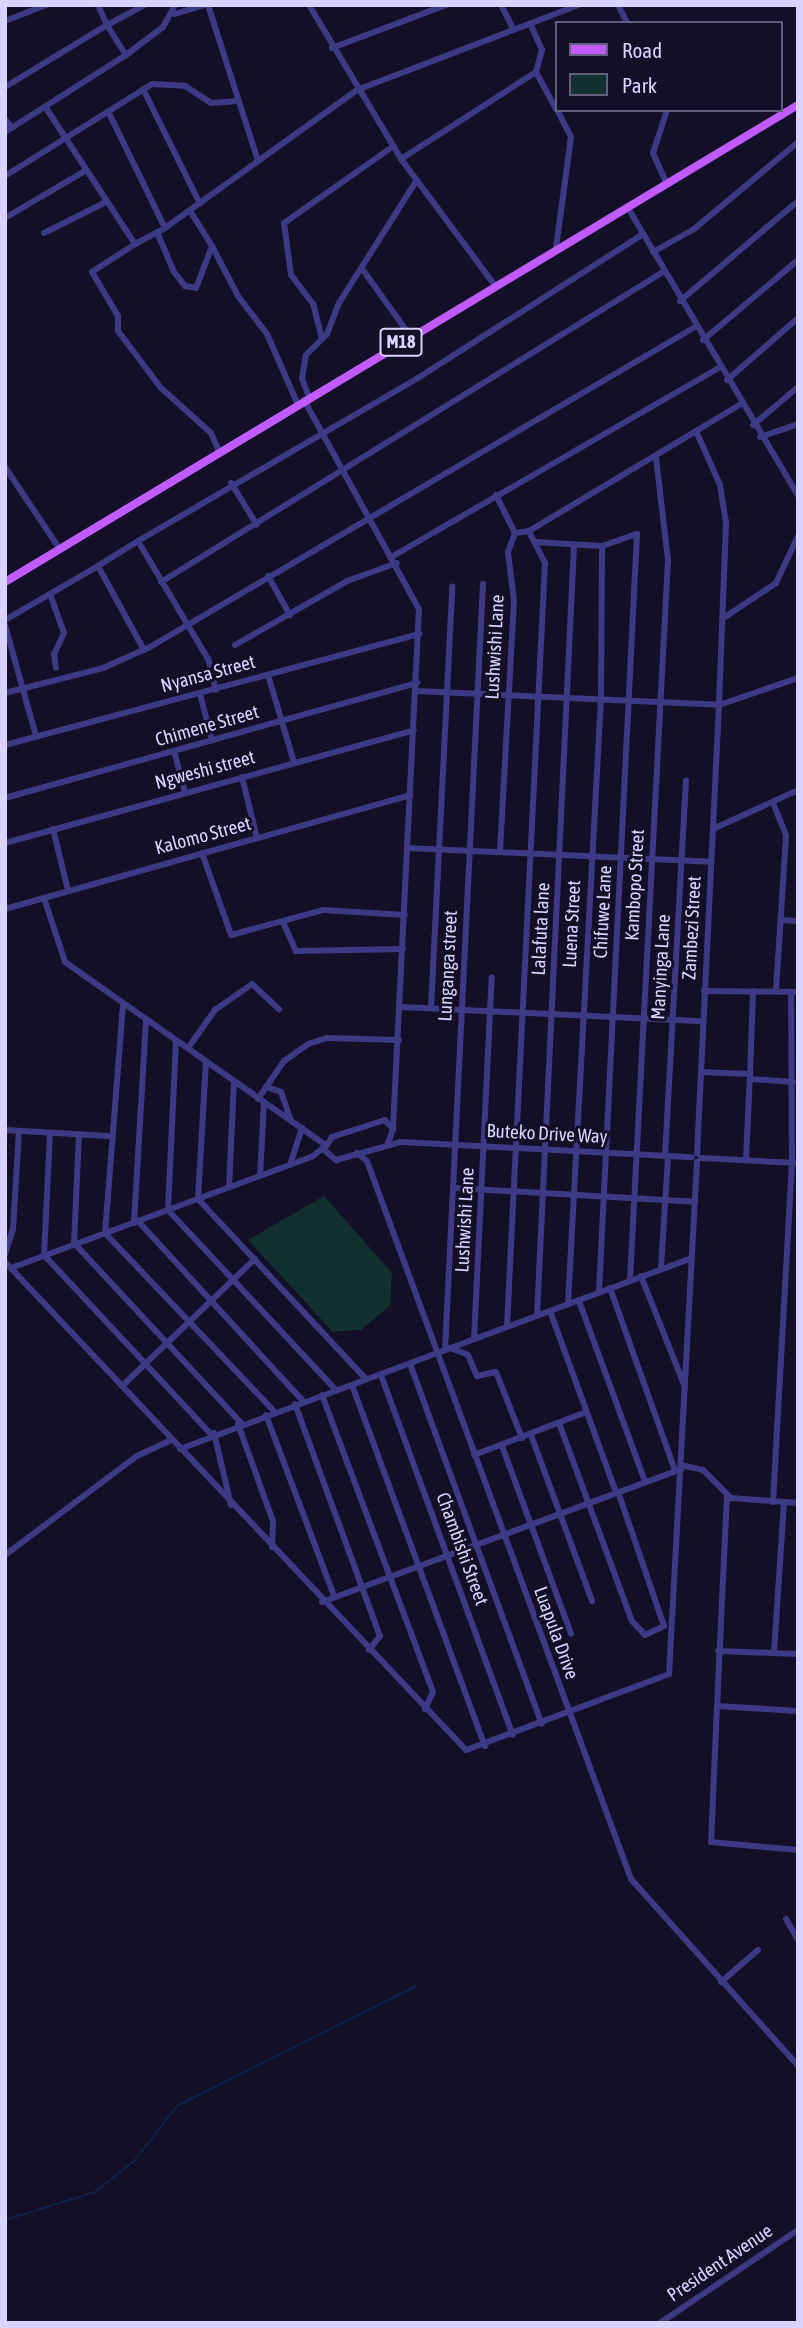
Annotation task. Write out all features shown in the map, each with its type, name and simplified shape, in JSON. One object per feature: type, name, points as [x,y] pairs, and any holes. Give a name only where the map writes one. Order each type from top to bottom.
[{"type":"main road","name":"M18","points":[[5,582],[556,248],[798,106]]},
{"type":"street","points":[[5,21],[46,5]]},
{"type":"street","points":[[98,5],[126,55]]},
{"type":"street","points":[[5,87],[145,5]]},
{"type":"street","points":[[175,5],[175,14]]},
{"type":"street","points":[[5,119],[9,130],[126,55],[175,14],[207,5],[258,161]]},
{"type":"street","points":[[332,48],[446,5]]},
{"type":"street","points":[[501,5],[513,30]]},
{"type":"street","points":[[220,453],[211,433],[161,388],[118,331],[118,316],[93,272],[191,212],[357,90],[579,5]]},
{"type":"street","points":[[618,5],[626,21]]},
{"type":"street","points":[[312,6],[332,48],[392,147],[496,286]]},
{"type":"street","points":[[401,159],[536,72],[542,50],[531,24]]},
{"type":"street","points":[[536,72],[554,105]]},
{"type":"street","points":[[5,176],[66,142],[143,89],[174,82],[205,102],[238,101]]},
{"type":"street","points":[[143,89],[200,204]]},
{"type":"street","points":[[46,108],[83,172],[135,244]]},
{"type":"street","points":[[108,111],[165,228]]},
{"type":"street","points":[[556,248],[571,136],[558,112]]},
{"type":"street","points":[[666,112],[653,153],[667,184]]},
{"type":"street","points":[[653,252],[694,229],[798,142]]},
{"type":"street","points":[[322,339],[313,304],[291,275],[284,223],[392,147]]},
{"type":"street","points":[[5,218],[83,172]]},
{"type":"street","points":[[304,401],[301,369],[322,339],[416,181]]},
{"type":"street","points":[[680,301],[798,201]]},
{"type":"street","points":[[44,233],[104,203]]},
{"type":"street","points":[[628,208],[719,368],[798,495]]},
{"type":"street","points":[[191,212],[238,296],[267,334],[417,601],[419,634],[401,1007],[393,1131],[388,1143]]},
{"type":"street","points":[[157,232],[167,261],[190,289],[200,284],[212,246]]},
{"type":"street","points":[[36,736],[5,623],[231,483],[418,378],[643,234]]},
{"type":"street","points":[[703,340],[798,260]]},
{"type":"street","points":[[363,270],[411,337]]},
{"type":"street","points":[[161,582],[344,473],[663,272]]},
{"type":"street","points":[[727,380],[798,318]]},
{"type":"street","points":[[5,693],[103,668],[144,650],[695,327]]},
{"type":"street","points":[[393,556],[719,368]]},
{"type":"street","points":[[753,425],[798,387]]},
{"type":"street","points":[[496,495],[515,533],[529,531],[656,458],[741,404]]},
{"type":"street","points":[[760,436],[798,424]]},
{"type":"street","name":"Zambezi Street","points":[[569,1714],[665,1677],[672,1634],[725,617],[726,522],[720,485],[696,431]]},
{"type":"street","name":"Kambopo Street","points":[[630,1280],[632,1201],[668,559],[664,492],[656,458]]},
{"type":"street","points":[[5,467],[59,548]]},
{"type":"street","points":[[231,483],[257,524]]},
{"type":"street","points":[[507,1326],[545,563],[529,531]]},
{"type":"street","name":"Lushwishi Lane","points":[[500,851],[514,571],[508,552],[515,533]]},
{"type":"street","name":"Chifuwe Lane","points":[[599,1292],[637,534],[602,546]]},
{"type":"street","points":[[725,617],[776,583],[798,536]]},
{"type":"street","points":[[138,541],[208,659],[216,690]]},
{"type":"street","points":[[535,542],[602,546]]},
{"type":"street","name":"Lalafuta lane","points":[[537,1316],[562,855],[574,545]]},
{"type":"street","name":"Luena Street","points":[[568,1304],[601,699],[602,546]]},
{"type":"street","points":[[234,645],[347,581],[397,563]]},
{"type":"street","points":[[98,566],[144,650]]},
{"type":"street","points":[[268,576],[290,615]]},
{"type":"street","name":"Lunganga street","points":[[448,1349],[455,1188],[454,1144],[483,584]]},
{"type":"street","points":[[431,1008],[452,587]]},
{"type":"street","points":[[50,594],[64,633],[54,654],[56,668]]},
{"type":"street","name":"Nyansa Street","points":[[5,745],[419,634]]},
{"type":"street","points":[[268,675],[294,762]]},
{"type":"street","points":[[416,687],[508,696],[719,705],[798,678]]},
{"type":"street","name":"Chimene Street","points":[[5,798],[416,687]]},
{"type":"street","points":[[200,694],[212,740]]},
{"type":"street","name":"Ngweshi street","points":[[5,843],[414,730]]},
{"type":"street","points":[[174,751],[185,792]]},
{"type":"street","points":[[242,777],[257,838]]},
{"type":"street","name":"Manyinga Lane","points":[[661,1268],[687,781]]},
{"type":"street","points":[[713,829],[798,790]]},
{"type":"street","name":"Kalomo Street","points":[[5,909],[410,795]]},
{"type":"street","points":[[773,803],[786,836],[776,991]]},
{"type":"street","points":[[53,829],[68,890]]},
{"type":"street","points":[[408,848],[711,862]]},
{"type":"street","points":[[202,853],[228,934],[323,910],[405,915]]},
{"type":"street","points":[[44,898],[65,962],[302,1128],[324,1145],[329,1158]]},
{"type":"street","points":[[782,920],[798,921]]},
{"type":"street","points":[[283,922],[296,951],[403,950]]},
{"type":"street","name":"Lushwishi Lane","points":[[474,1339],[492,977]]},
{"type":"street","points":[[188,1048],[215,1010],[252,984],[279,1009]]},
{"type":"street","points":[[705,991],[795,992],[795,1163],[773,1502]]},
{"type":"street","points":[[746,1160],[753,991]]},
{"type":"street","points":[[123,1005],[108,1136],[105,1233],[274,1411]]},
{"type":"street","points":[[401,1007],[703,1021]]},
{"type":"street","points":[[146,1020],[136,1222],[303,1401]]},
{"type":"street","points":[[260,1176],[261,1101],[266,1087],[284,1061],[320,1039],[399,1040]]},
{"type":"street","points":[[176,1041],[168,1210],[335,1390]]},
{"type":"street","points":[[206,1061],[198,1199],[366,1379]]},
{"type":"street","points":[[701,1072],[793,1082]]},
{"type":"street","points":[[229,1187],[234,1082]]},
{"type":"street","points":[[266,1087],[281,1092],[291,1121]]},
{"type":"street","points":[[394,1109],[385,1120],[324,1145],[313,1156],[44,1255],[8,1265],[459,1746],[485,1746],[569,1714]]},
{"type":"street","points":[[385,1120],[401,1142]]},
{"type":"street","points":[[290,1165],[302,1128]]},
{"type":"street","points":[[5,1130],[108,1136]]},
{"type":"street","points":[[5,1254],[13,1229],[19,1131]]},
{"type":"street","points":[[50,1133],[44,1255],[212,1434],[231,1505]]},
{"type":"street","points":[[79,1134],[74,1244],[240,1423],[273,1521],[272,1547]]},
{"type":"street","name":"Buteko Drive Way","points":[[313,1156],[329,1158],[401,1142],[795,1163]]},
{"type":"street","points":[[357,1153],[367,1161],[372,1148]]},
{"type":"street","name":"Luapula Drive","points":[[367,1161],[635,1887],[798,2066]]},
{"type":"street","points":[[455,1188],[573,1199],[695,1202]]},
{"type":"street","points":[[180,1449],[240,1423],[381,1375],[692,1258]]},
{"type":"street","points":[[122,1386],[255,1259]]},
{"type":"street","points":[[641,1276],[685,1387]]},
{"type":"street","points":[[610,1288],[679,1468]]},
{"type":"street","points":[[579,1301],[646,1481]]},
{"type":"street","points":[[550,1311],[617,1492],[663,1629],[672,1634]]},
{"type":"street","points":[[448,1349],[468,1355],[477,1376],[496,1372],[522,1438]]},
{"type":"street","points":[[410,1364],[542,1724]]},
{"type":"street","name":"Chambishi Street","points":[[381,1375],[513,1735]]},
{"type":"street","points":[[352,1385],[485,1746]]},
{"type":"street","points":[[322,1395],[433,1692],[425,1709]]},
{"type":"street","points":[[295,1404],[380,1639],[369,1650]]},
{"type":"street","points":[[474,1455],[586,1412]]},
{"type":"street","points":[[266,1415],[334,1596]]},
{"type":"street","points":[[559,1423],[634,1625],[645,1634],[663,1629]]},
{"type":"street","points":[[531,1434],[592,1601]]},
{"type":"street","points":[[5,1555],[137,1456],[171,1440]]},
{"type":"street","points":[[502,1446],[571,1634]]},
{"type":"street","points":[[322,1602],[679,1468],[703,1470],[727,1495],[798,1503]]},
{"type":"street","points":[[727,1495],[711,1842],[798,1850]]},
{"type":"street","points":[[774,1653],[784,1503]]},
{"type":"street","points":[[718,1651],[798,1654]]},
{"type":"street","points":[[717,1706],[798,1711]]},
{"type":"street","points":[[786,1919],[798,1940]]},
{"type":"street","points":[[721,1982],[758,1950]]},
{"type":"street","name":"President Avenue","points":[[660,2323],[798,2230]]},
{"type":"green space","points":[[324,1196],[392,1273],[390,1306],[361,1330],[333,1332],[248,1240]]},
{"type":"waterway","points":[[5,2220],[95,2192],[134,2161],[177,2106],[417,1986]]}]
